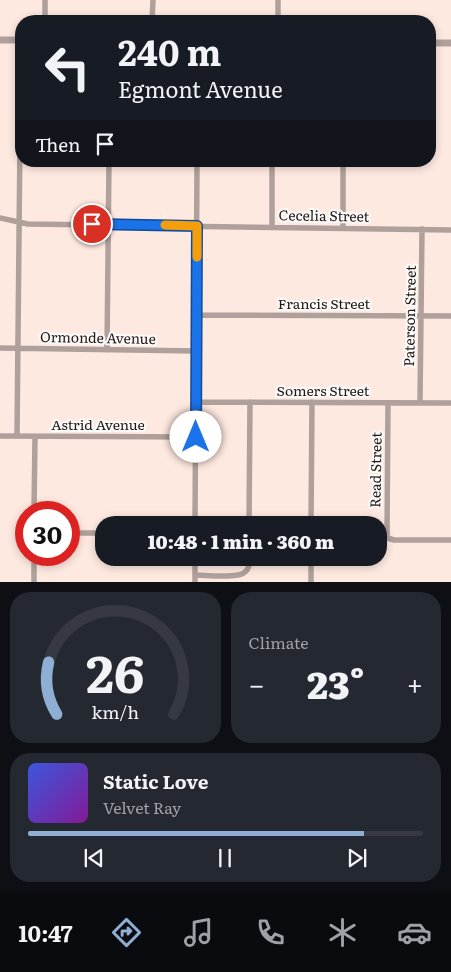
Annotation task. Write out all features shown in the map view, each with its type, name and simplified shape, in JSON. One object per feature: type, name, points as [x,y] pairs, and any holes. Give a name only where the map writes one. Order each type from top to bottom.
[{"type":"street","points":[[45,0],[45,15]]},
{"type":"street","points":[[152,15],[153,0]]},
{"type":"street","points":[[278,0],[278,15]]},
{"type":"street","points":[[0,40],[15,40]]},
{"type":"street","points":[[436,43],[451,43]]},
{"type":"street","points":[[17,436],[20,167]]},
{"type":"street","points":[[107,350],[109,167]]},
{"type":"street","points":[[195,516],[197,167]]},
{"type":"street","points":[[272,167],[272,227]]},
{"type":"street","points":[[342,228],[343,167]]},
{"type":"street","name":"Cecelia Street","points":[[0,218],[28,224],[451,230]]},
{"type":"street","name":"Paterson Street","points":[[420,403],[422,229]]},
{"type":"street","name":"Francis Street","points":[[196,315],[451,316]]},
{"type":"street","name":"Ormonde Avenue","points":[[0,348],[196,351]]},
{"type":"street","name":"Somers Street","points":[[196,402],[451,403]]},
{"type":"street","points":[[249,516],[250,402]]},
{"type":"street","points":[[312,402],[312,516]]},
{"type":"street","name":"Read Street","points":[[388,403],[387,538],[394,540],[451,540]]},
{"type":"street","name":"Astrid Avenue","points":[[0,436],[196,437]]},
{"type":"street","points":[[34,501],[35,437]]},
{"type":"street","points":[[80,533],[95,533]]},
{"type":"street","points":[[34,566],[34,582]]},
{"type":"street","points":[[195,566],[195,579],[238,576],[245,573],[249,566]]},
{"type":"street","points":[[311,566],[311,582]]},
{"type":"slow traffic","points":[[165,225],[197,226],[197,257]]},
{"type":"route","points":[[92,224],[197,226],[196,437]]}]
